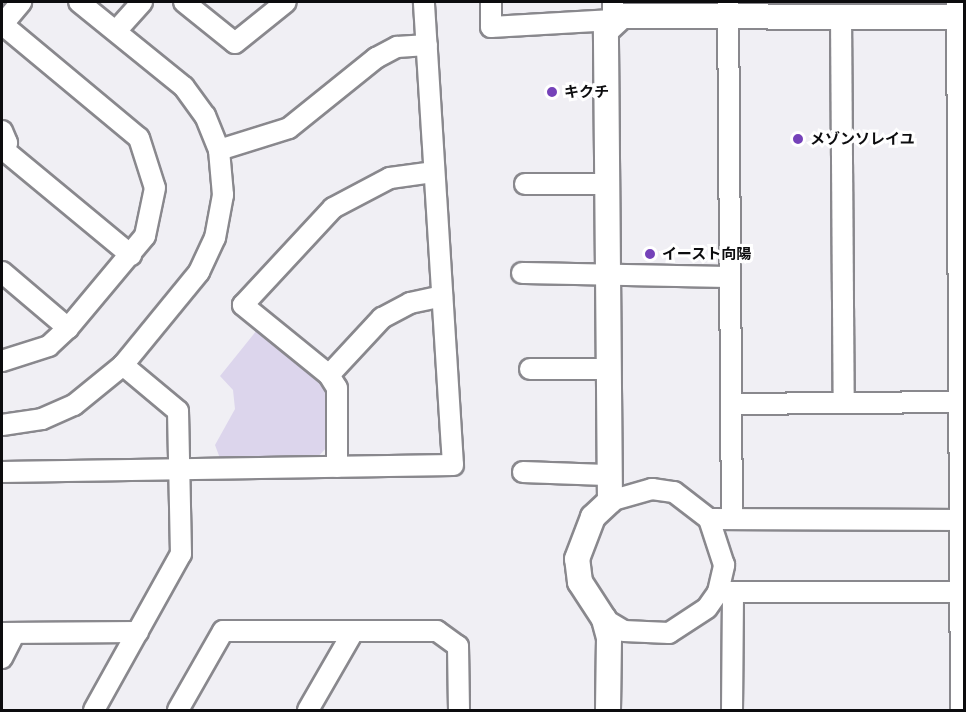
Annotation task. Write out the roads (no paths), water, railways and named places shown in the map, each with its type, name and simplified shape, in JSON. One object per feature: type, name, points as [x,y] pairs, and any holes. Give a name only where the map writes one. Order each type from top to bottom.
[{"type":"street","points":[[2,361],[49,346],[68,328],[131,255],[154,214],[152,164],[139,138],[2,25],[21,2]]},
{"type":"street","points":[[2,425],[42,419],[74,405],[123,365],[199,272],[215,238],[223,195],[219,150],[205,116],[184,87],[79,2]]},
{"type":"street","points":[[116,31],[141,2]]},
{"type":"street","points":[[184,2],[235,43],[286,2]]},
{"type":"street","points":[[2,472],[453,465],[424,2]]},
{"type":"street","points":[[491,2],[491,27],[613,11],[621,16],[728,8],[841,16],[960,11],[964,402],[961,711]]},
{"type":"street","points":[[728,8],[732,519]]},
{"type":"street","points":[[610,501],[606,475],[606,31],[613,11]]},
{"type":"street","points":[[841,16],[844,403]]},
{"type":"street","points":[[219,150],[289,128],[376,58],[397,47],[427,45]]},
{"type":"street","points":[[2,145],[131,255]]},
{"type":"street","points":[[337,467],[337,388],[329,375],[243,305],[333,208],[390,178],[433,172]]},
{"type":"street","points":[[525,184],[606,184]]},
{"type":"street","points":[[2,272],[68,328]]},
{"type":"street","points":[[522,273],[606,277],[730,278]]},
{"type":"street","points":[[329,375],[382,318],[410,303],[442,296]]},
{"type":"street","points":[[94,711],[181,554],[178,411],[123,365]]},
{"type":"street","points":[[530,369],[606,369]]},
{"type":"street","points":[[732,404],[964,402]]},
{"type":"street","points":[[523,472],[606,475]]},
{"type":"street","points":[[732,711],[725,592],[724,565],[710,519],[674,492],[630,492],[610,501],[582,537],[577,559],[580,582],[604,620],[624,631],[669,633],[690,624],[725,592],[963,592]]},
{"type":"street","points":[[710,519],[962,520]]},
{"type":"street","points":[[604,620],[609,711]]},
{"type":"street","points":[[178,711],[223,631],[437,631],[458,646],[459,711]]},
{"type":"street","points":[[2,658],[8,633],[138,632]]},
{"type":"street","points":[[308,711],[353,632]]},
{"type":"place","name":"キクチ","points":[[552,92]]},
{"type":"place","name":"メゾンソレイユ","points":[[798,139]]},
{"type":"place","name":"イースト向陽","points":[[650,254]]}]
